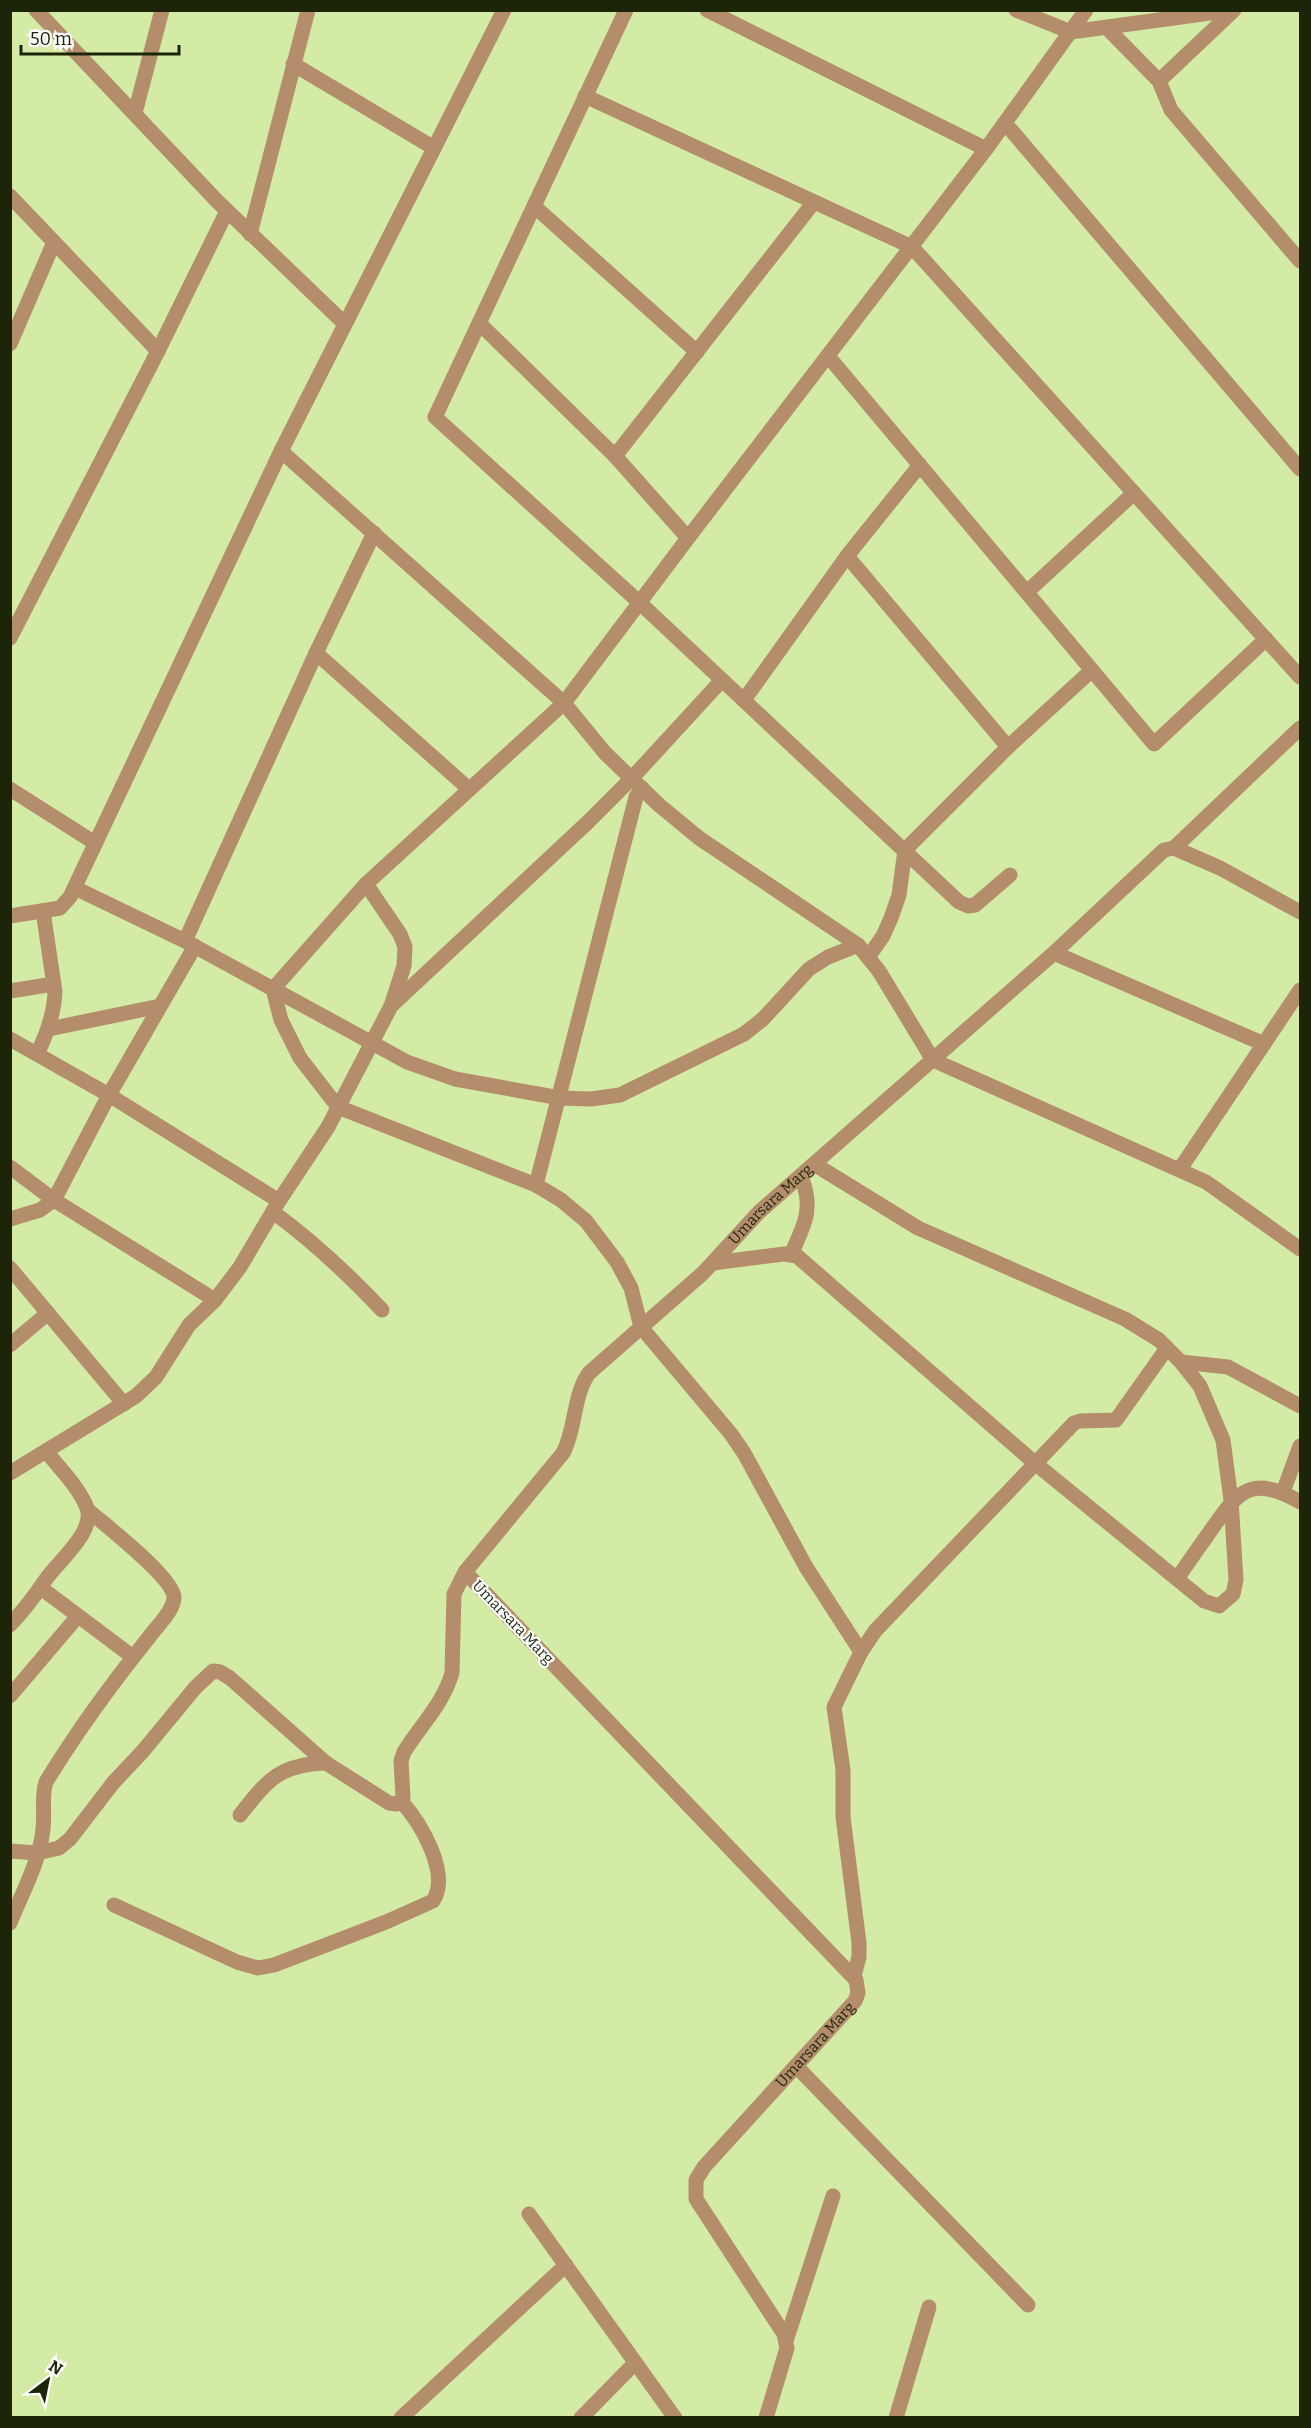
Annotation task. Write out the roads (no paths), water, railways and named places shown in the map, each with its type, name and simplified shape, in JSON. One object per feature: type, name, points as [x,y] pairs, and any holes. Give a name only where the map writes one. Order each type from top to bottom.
[{"type":"street","points":[[36,10],[227,211],[345,324]]},
{"type":"street","points":[[135,113],[162,10]]},
{"type":"street","points":[[250,234],[308,10]]},
{"type":"street","points":[[626,10],[435,417],[640,603],[959,902],[968,906],[975,905],[1010,875]]},
{"type":"street","points":[[707,10],[986,149]]},
{"type":"street","points":[[1016,10],[1071,32],[1108,29],[1233,10]]},
{"type":"street","points":[[273,989],[366,884],[564,703],[986,149],[1086,10]]},
{"type":"street","points":[[1159,81],[1233,10]]},
{"type":"street","points":[[10,916],[60,908],[75,888],[281,451],[434,148],[498,12]]},
{"type":"street","points":[[1108,29],[1159,81],[1171,110],[1300,261]]},
{"type":"street","points":[[293,64],[434,148]]},
{"type":"street","points":[[585,96],[912,247],[1300,677]]},
{"type":"street","points":[[1005,123],[1300,469]]},
{"type":"street","points":[[10,196],[158,351]]},
{"type":"street","points":[[615,456],[814,201]]},
{"type":"street","points":[[534,206],[697,352]]},
{"type":"street","points":[[10,638],[158,351],[227,211]]},
{"type":"street","points":[[10,344],[54,242]]},
{"type":"street","points":[[479,323],[615,456],[688,538]]},
{"type":"street","points":[[828,356],[1154,744],[1266,639]]},
{"type":"street","points":[[281,451],[564,703],[605,753],[699,837],[864,950],[933,1060],[1206,1182],[1300,1249]]},
{"type":"street","points":[[744,700],[847,556],[920,465]]},
{"type":"street","points":[[1027,592],[1134,493]]},
{"type":"street","points":[[10,1219],[40,1210],[54,1200],[109,1095],[160,1006],[190,943],[316,653],[374,533]]},
{"type":"street","points":[[847,556],[1008,747]]},
{"type":"street","points":[[316,653],[469,789]]},
{"type":"street","points":[[75,888],[190,943],[407,1062],[455,1078],[560,1098],[591,1100],[620,1095],[744,1034],[763,1019],[809,969],[828,957],[864,950],[883,936],[898,894],[905,850],[1008,747],[1092,670]]},
{"type":"street","points":[[391,1006],[637,783],[722,680]]},
{"type":"street","name":"Umarsara Marg","points":[[786,2341],[784,2334],[696,2199],[694,2189],[699,2173],[704,2167],[855,2001],[858,1986],[854,1976],[465,1572],[563,1453],[570,1441],[585,1379],[596,1367],[713,1263],[747,1223],[1054,953],[1164,850],[1174,848],[1300,728]]},
{"type":"street","points":[[536,1185],[636,797],[637,783]]},
{"type":"street","points":[[10,789],[95,843]]},
{"type":"street","points":[[1174,848],[1220,868],[1300,912]]},
{"type":"street","points":[[10,1473],[124,1404],[156,1377],[189,1325],[215,1300],[240,1268],[276,1206],[328,1127],[391,1006],[404,966],[405,947],[400,934],[366,884]]},
{"type":"street","points":[[37,1054],[49,1029],[55,1002],[43,911]]},
{"type":"street","points":[[1054,953],[1264,1044]]},
{"type":"street","points":[[10,991],[54,984]]},
{"type":"street","points":[[273,989],[281,1020],[300,1058],[338,1107],[536,1185],[561,1200],[586,1221],[617,1262],[631,1288],[641,1327],[732,1434],[806,1567],[861,1652]]},
{"type":"street","points":[[1180,1169],[1300,990]]},
{"type":"street","points":[[49,1029],[160,1006]]},
{"type":"street","points":[[10,1039],[109,1095],[276,1206],[339,1265],[382,1310]]},
{"type":"street","points":[[713,1263],[791,1254],[1036,1464],[1204,1601],[1219,1606],[1233,1594],[1236,1580],[1231,1500],[1223,1440],[1200,1386],[1182,1362],[1167,1348],[1125,1319],[918,1228],[814,1164]]},
{"type":"street","points":[[10,1167],[54,1200],[215,1300]]},
{"type":"street","points":[[791,1254],[806,1222],[807,1190],[801,1176]]},
{"type":"street","points":[[10,1268],[124,1404]]},
{"type":"street","points":[[10,1345],[48,1313]]},
{"type":"street","points":[[854,1976],[858,1965],[859,1944],[843,1818],[843,1770],[834,1707],[861,1652],[875,1631],[906,1597],[1074,1423],[1116,1420],[1167,1348]]},
{"type":"street","points":[[1182,1362],[1228,1366],[1300,1406]]},
{"type":"street","points":[[1283,1492],[1300,1446]]},
{"type":"street","points":[[10,1923],[37,1853],[43,1830],[42,1793],[46,1782],[133,1657],[170,1609],[174,1598],[170,1587],[158,1571],[88,1510],[46,1451]]},
{"type":"street","points":[[1177,1579],[1231,1500],[1244,1491],[1254,1488],[1283,1492],[1300,1502]]},
{"type":"street","points":[[10,1625],[78,1541],[85,1527],[88,1510]]},
{"type":"street","points":[[10,1851],[37,1853],[59,1848],[70,1839],[123,1770],[143,1751],[195,1688],[213,1671],[230,1678],[326,1763],[389,1803],[397,1804],[401,1801],[404,1790],[401,1761],[404,1752],[443,1697],[452,1673],[454,1594],[465,1572]]},
{"type":"street","points":[[41,1588],[133,1657]]},
{"type":"street","points":[[10,1696],[78,1616]]},
{"type":"street","points":[[240,1815],[275,1776],[304,1764],[326,1763]]},
{"type":"street","points":[[114,1905],[237,1962],[258,1968],[274,1965],[386,1922],[433,1901],[439,1883],[431,1848],[418,1822],[401,1801]]},
{"type":"street","points":[[796,2066],[1028,2305]]},
{"type":"street","points":[[766,2418],[787,2348],[786,2341],[833,2196]]},
{"type":"street","points":[[529,2214],[675,2418]]},
{"type":"street","points":[[401,2418],[566,2265]]},
{"type":"street","points":[[896,2418],[929,2307]]},
{"type":"street","points":[[581,2418],[635,2363]]}]
